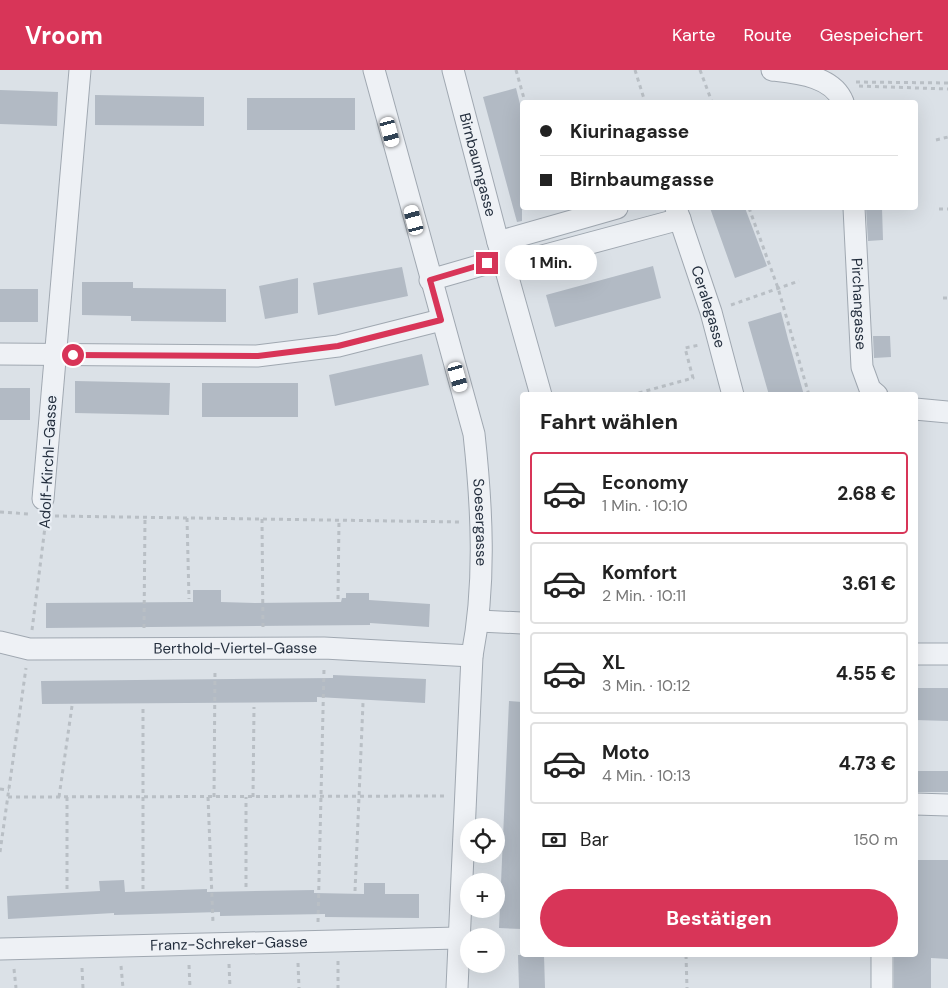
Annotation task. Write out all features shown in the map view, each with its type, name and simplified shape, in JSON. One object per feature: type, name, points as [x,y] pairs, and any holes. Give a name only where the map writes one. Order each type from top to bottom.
[{"type":"street","name":"Adolf-Kirchl-Gasse","points":[[45,507],[55,355],[80,70]]},
{"type":"street","name":"Soesergasse","points":[[374,70],[430,280],[474,434],[480,496],[479,621],[472,656],[456,988]]},
{"type":"street","name":"Birnbaumgasse","points":[[453,70],[540,392]]},
{"type":"street","points":[[772,70],[808,74],[847,91]]},
{"type":"street","points":[[430,280],[502,256],[612,210]]},
{"type":"street","name":"Pirchangasse","points":[[854,210],[862,367],[870,389],[874,392]]},
{"type":"street","points":[[502,256],[678,213]]},
{"type":"street","name":"Ceralegasse","points":[[678,213],[711,312],[732,392]]},
{"type":"street","points":[[0,354],[258,356],[338,346],[441,320]]},
{"type":"street","points":[[918,409],[948,412]]},
{"type":"street","points":[[479,621],[520,623]]},
{"type":"street","name":"Berthold-Viertel-Gasse","points":[[0,642],[29,649],[324,648],[472,656]]},
{"type":"street","points":[[918,654],[948,654]]},
{"type":"street","points":[[918,804],[948,805]]},
{"type":"street","name":"Franz-Schreker-Gasse","points":[[0,949],[458,938]]},
{"type":"street","points":[[882,957],[882,988]]},
{"type":"path","points":[[516,70],[524,100]]},
{"type":"path","points":[[635,70],[645,100]]},
{"type":"path","points":[[700,70],[711,100]]},
{"type":"path","points":[[847,91],[948,83]]},
{"type":"path","points":[[847,91],[948,89]]},
{"type":"path","points":[[936,140],[948,137]]},
{"type":"path","points":[[939,209],[948,209]]},
{"type":"path","points":[[750,210],[778,288],[808,392]]},
{"type":"path","points":[[711,312],[799,281]]},
{"type":"path","points":[[942,298],[948,298]]},
{"type":"path","points":[[642,392],[693,378],[685,348],[719,339]]},
{"type":"path","points":[[0,512],[45,507],[145,517],[480,523]]},
{"type":"path","name":"Adolf-Kirchl-Gasse","points":[[0,852],[29,649],[45,507]]},
{"type":"path","points":[[144,648],[145,517]]},
{"type":"path","points":[[187,518],[188,599]]},
{"type":"path","points":[[262,519],[263,648]]},
{"type":"path","points":[[338,599],[339,520]]},
{"type":"path","points":[[214,648],[214,797]]},
{"type":"path","points":[[299,988],[318,942],[324,648]]},
{"type":"path","points":[[355,891],[363,703]]},
{"type":"path","points":[[59,797],[72,706]]},
{"type":"path","points":[[254,707],[254,797]]},
{"type":"path","points":[[143,709],[143,889]]},
{"type":"path","points":[[0,789],[9,790]]},
{"type":"path","points":[[246,796],[246,887]]},
{"type":"path","points":[[8,797],[465,796]]},
{"type":"path","points":[[67,797],[68,889]]},
{"type":"path","points":[[208,797],[214,944]]},
{"type":"path","points":[[318,942],[338,988]]},
{"type":"path","points":[[686,957],[687,988]]},
{"type":"building","points":[[516,88],[520,104],[520,210],[522,210],[522,221],[517,222],[483,97]]},
{"type":"building","points":[[0,90],[58,92],[57,126],[0,124]]},
{"type":"building","points":[[95,95],[204,97],[204,126],[95,125]]},
{"type":"building","points":[[247,98],[355,98],[355,130],[247,130]]},
{"type":"building","points":[[711,210],[746,210],[767,266],[735,278]]},
{"type":"building","points":[[866,210],[882,210],[883,240],[868,241]]},
{"type":"building","points":[[653,266],[661,298],[555,327],[546,295]]},
{"type":"building","points":[[402,267],[408,296],[318,315],[313,283]]},
{"type":"building","points":[[298,278],[298,313],[265,319],[259,286]]},
{"type":"building","points":[[82,282],[133,282],[133,288],[226,289],[226,322],[131,321],[131,316],[82,315]]},
{"type":"building","points":[[0,289],[38,289],[38,322],[0,322]]},
{"type":"building","points":[[781,312],[803,392],[768,392],[748,322]]},
{"type":"building","points":[[873,336],[890,336],[891,357],[874,358]]},
{"type":"building","points":[[422,354],[429,385],[335,406],[329,375]]},
{"type":"building","points":[[75,381],[170,383],[169,415],[75,413]]},
{"type":"building","points":[[202,383],[298,383],[298,417],[202,417]]},
{"type":"building","points":[[0,388],[30,388],[30,420],[0,420]]},
{"type":"building","points":[[193,590],[221,590],[221,602],[255,603],[341,602],[342,598],[346,598],[346,593],[369,593],[369,600],[430,604],[429,627],[370,623],[370,625],[46,628],[46,603],[193,602]]},
{"type":"building","points":[[333,675],[426,679],[425,703],[317,697],[317,702],[42,704],[41,681],[333,678]]},
{"type":"building","points":[[918,688],[948,688],[948,721],[918,720]]},
{"type":"building","points":[[509,701],[520,702],[520,929],[499,928],[499,918],[505,918],[505,873],[501,873],[502,863],[505,863],[504,818]]},
{"type":"building","points":[[918,771],[948,771],[948,792],[918,792]]},
{"type":"building","points":[[918,860],[948,860],[948,959],[931,958],[931,988],[894,988],[894,957],[918,957]]},
{"type":"building","points":[[124,880],[125,892],[207,889],[207,892],[314,890],[314,893],[364,894],[364,883],[385,883],[385,894],[419,894],[419,918],[325,917],[325,914],[220,916],[220,912],[114,915],[114,913],[8,919],[7,896],[100,891],[99,881]]},
{"type":"building","points":[[518,955],[520,957],[544,957],[545,988],[519,988]]},
{"type":"route","points":[[73,355],[258,356],[338,346],[441,320],[430,280],[487,263]]}]
